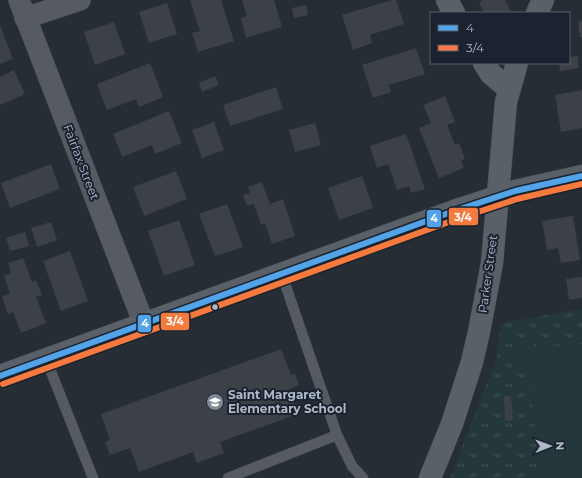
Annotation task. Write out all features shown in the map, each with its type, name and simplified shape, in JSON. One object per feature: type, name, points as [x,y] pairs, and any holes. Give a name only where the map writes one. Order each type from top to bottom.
[{"type":"main road","points":[[447,0],[453,12]]},
{"type":"main road","points":[[537,12],[543,0]]},
{"type":"main road","points":[[485,64],[491,74],[509,89]]},
{"type":"main road","name":"Parker Street","points":[[430,478],[452,424],[472,362],[492,263],[506,102],[517,64]]},
{"type":"main road","points":[[0,376],[282,275],[454,211],[543,184],[582,176]]},
{"type":"street","points":[[22,9],[80,0]]},
{"type":"street","name":"Fairfax Street","points":[[22,9],[144,324]]},
{"type":"lane","points":[[282,275],[337,435],[352,466],[363,478]]},
{"type":"lane","points":[[46,359],[94,478]]},
{"type":"lane","points":[[228,478],[337,435]]},
{"type":"green space","points":[[582,309],[582,478],[450,478],[497,356],[501,323]]},
{"type":"green space","points":[[524,343],[531,343],[536,348],[582,344],[582,478],[541,478],[528,364],[521,361],[517,355],[518,349]]},
{"type":"building","points":[[190,0],[221,0],[234,41],[198,52],[192,33],[200,31]]},
{"type":"building","points":[[242,0],[274,0],[282,27],[246,38],[241,18],[247,16]]},
{"type":"building","points":[[396,0],[404,24],[370,35],[372,43],[353,50],[342,15]]},
{"type":"building","points":[[483,0],[505,0],[511,12],[484,12],[479,2]]},
{"type":"building","points":[[167,3],[177,34],[149,43],[139,12]]},
{"type":"building","points":[[306,5],[308,15],[294,18],[292,8]]},
{"type":"building","points":[[582,21],[582,37],[580,37],[578,22]]},
{"type":"building","points":[[114,22],[125,54],[95,65],[84,32]]},
{"type":"building","points":[[0,25],[13,59],[0,64]]},
{"type":"building","points":[[416,48],[425,74],[389,85],[391,92],[373,98],[362,65]]},
{"type":"building","points":[[578,56],[579,68],[560,71],[559,64],[570,64],[570,57]]},
{"type":"building","points":[[150,63],[163,97],[139,107],[136,99],[107,110],[97,84]]},
{"type":"building","points":[[14,70],[25,94],[0,105],[0,77]]},
{"type":"building","points":[[215,76],[219,85],[202,92],[199,83]]},
{"type":"building","points":[[276,87],[283,109],[230,126],[223,105]]},
{"type":"building","points":[[582,90],[582,128],[561,132],[555,95]]},
{"type":"building","points":[[445,96],[455,122],[447,125],[455,145],[459,143],[465,159],[461,160],[464,168],[439,178],[419,128],[431,123],[423,105]]},
{"type":"building","points":[[169,111],[182,143],[155,154],[152,145],[122,157],[113,134]]},
{"type":"building","points":[[214,122],[224,150],[202,158],[192,130]]},
{"type":"building","points":[[315,123],[321,145],[295,152],[289,130]]},
{"type":"building","points":[[406,134],[425,189],[411,193],[409,186],[397,190],[388,164],[377,168],[370,146]]},
{"type":"building","points":[[51,164],[60,189],[10,208],[1,183]]},
{"type":"building","points":[[176,171],[187,199],[144,216],[133,187]]},
{"type":"building","points":[[362,176],[373,208],[339,220],[328,188]]},
{"type":"building","points":[[262,182],[270,204],[283,199],[295,236],[272,244],[265,223],[261,225],[254,204],[247,206],[243,195],[250,193],[248,187]]},
{"type":"building","points":[[227,204],[243,247],[215,256],[199,214]]},
{"type":"building","points":[[573,216],[580,260],[561,263],[558,248],[547,250],[542,221]]},
{"type":"building","points":[[179,220],[195,265],[164,276],[148,231]]},
{"type":"building","points":[[51,222],[57,240],[37,247],[31,228]]},
{"type":"building","points":[[25,232],[29,246],[10,251],[6,238]]},
{"type":"building","points":[[70,251],[88,301],[61,311],[43,261]]},
{"type":"building","points":[[23,258],[32,282],[36,280],[42,295],[36,297],[46,323],[21,333],[13,312],[8,314],[2,297],[10,293],[4,276],[11,273],[8,263]]},
{"type":"building","points":[[582,277],[582,298],[569,300],[566,279]]},
{"type":"building","name":"Saint Margaret Elementary School","points":[[281,349],[291,375],[295,374],[299,385],[289,389],[298,414],[220,442],[224,453],[197,463],[193,452],[139,472],[130,448],[110,455],[105,442],[110,440],[101,414]]},
{"type":"building","points":[[504,396],[511,396],[513,420],[505,421]]},
{"type":"transit line","name":"4","points":[[0,376],[454,211],[515,191],[582,176]]},
{"type":"transit line","name":"3/4","points":[[3,384],[457,219],[517,199],[582,184]]},
{"type":"place","name":"Saint Margaret Elementary School","points":[[215,402]]}]
